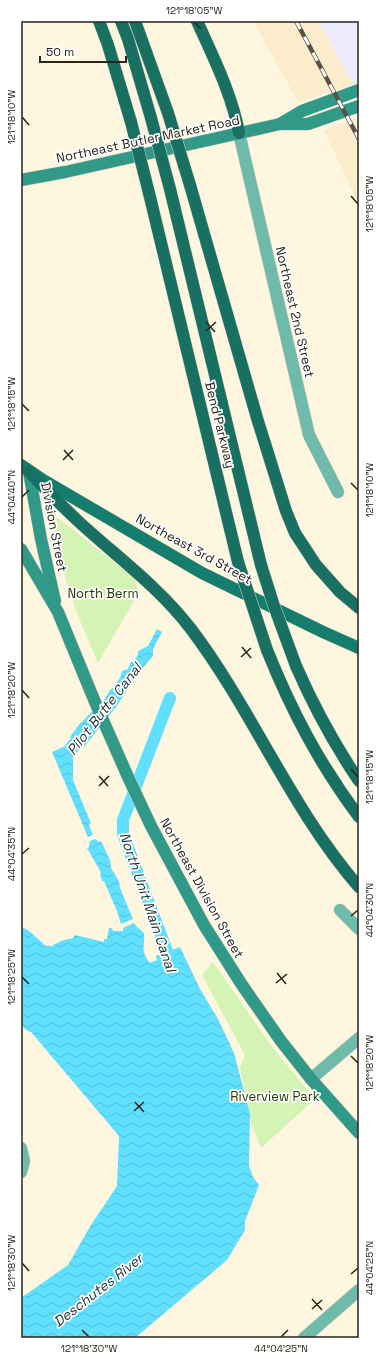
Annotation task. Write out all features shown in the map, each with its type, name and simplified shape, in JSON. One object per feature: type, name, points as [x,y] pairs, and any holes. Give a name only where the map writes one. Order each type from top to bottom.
[{"type":"highway","name":"Bend Parkway","points":[[99,21],[108,45],[131,122],[238,562],[267,650],[283,689],[301,726],[327,771],[359,816]]},
{"type":"highway","name":"Bend Parkway","points":[[121,21],[128,39],[170,189],[261,565],[296,666],[320,718],[359,781]]},
{"type":"highway","points":[[135,21],[168,113],[190,184],[257,418],[286,511],[295,533],[316,565],[340,592],[359,608]]},
{"type":"highway","points":[[197,21],[217,66],[236,117],[239,134]]},
{"type":"highway","points":[[25,468],[79,521],[168,601],[191,629],[222,673],[318,833],[340,866],[359,887]]},
{"type":"main road","name":"Northeast Butler Market Road","points":[[280,124],[302,111],[359,90]]},
{"type":"main road","name":"Northeast Butler Market Road","points":[[21,180],[65,172],[280,124],[308,124],[359,106]]},
{"type":"main road","name":"Division Street","points":[[25,468],[58,612]]},
{"type":"main road","name":"Northeast 3rd Street","points":[[25,468],[202,573],[359,648]]},
{"type":"main road","name":"Division Street","points":[[21,549],[58,612],[106,729],[142,806]]},
{"type":"main road","name":"Northeast Division Street","points":[[142,806],[176,873],[208,931],[250,997],[281,1041],[311,1079],[359,1133]]},
{"type":"street","name":"Northeast 2nd Street","points":[[239,134],[310,435],[338,492]]},
{"type":"street","points":[[340,910],[359,929]]},
{"type":"street","points":[[311,1079],[359,1038]]},
{"type":"street","points":[[21,1148],[24,1160],[21,1172]]},
{"type":"street","points":[[304,1338],[359,1290]]},
{"type":"shaded area","points":[[253,21],[318,21],[354,85],[298,102]]},
{"type":"shaded area","points":[[318,21],[359,21],[359,82],[354,85]]},
{"type":"shaded area","points":[[359,117],[359,204],[324,131]]},
{"type":"green space","name":"North Berm","points":[[58,518],[134,578],[139,592],[98,663],[78,616],[64,574],[50,519]]},
{"type":"green space","name":"Riverview Park","points":[[213,962],[273,1048],[315,1099],[261,1148],[252,1126],[240,1068],[245,1055],[202,975]]},
{"type":"water","name":"Pilot Butte Canal","points":[[157,629],[162,632],[153,649],[153,656],[140,671],[116,707],[84,747],[82,746],[73,757],[73,780],[91,823],[89,825],[93,835],[88,837],[52,752],[65,746],[78,726],[114,687],[121,676],[122,671],[128,669],[131,662],[133,662],[137,657],[138,651],[148,646]]},
{"type":"water","points":[[95,839],[99,842],[101,841],[110,860],[111,868],[119,881],[120,888],[133,919],[121,924],[104,881],[102,881],[100,876],[101,873],[87,848],[89,847],[90,841]]},
{"type":"water","name":"Deschutes River","points":[[134,923],[144,933],[144,951],[150,963],[157,960],[156,956],[180,947],[200,989],[218,1019],[234,1053],[250,1114],[249,1166],[253,1177],[259,1185],[245,1221],[245,1230],[227,1260],[135,1338],[21,1338],[21,1298],[68,1265],[91,1225],[117,1186],[119,1136],[31,1032],[25,1029],[22,1025],[21,927],[28,930],[46,946],[52,946],[61,941],[73,938],[75,935],[104,942],[104,939],[107,939],[109,928],[112,928],[113,931],[123,931],[123,928]]},
{"type":"waterway","name":"North Unit Main Canal","points":[[170,698],[123,820],[123,834],[173,967]]},
{"type":"railway","points":[[296,21],[359,139]]}]
